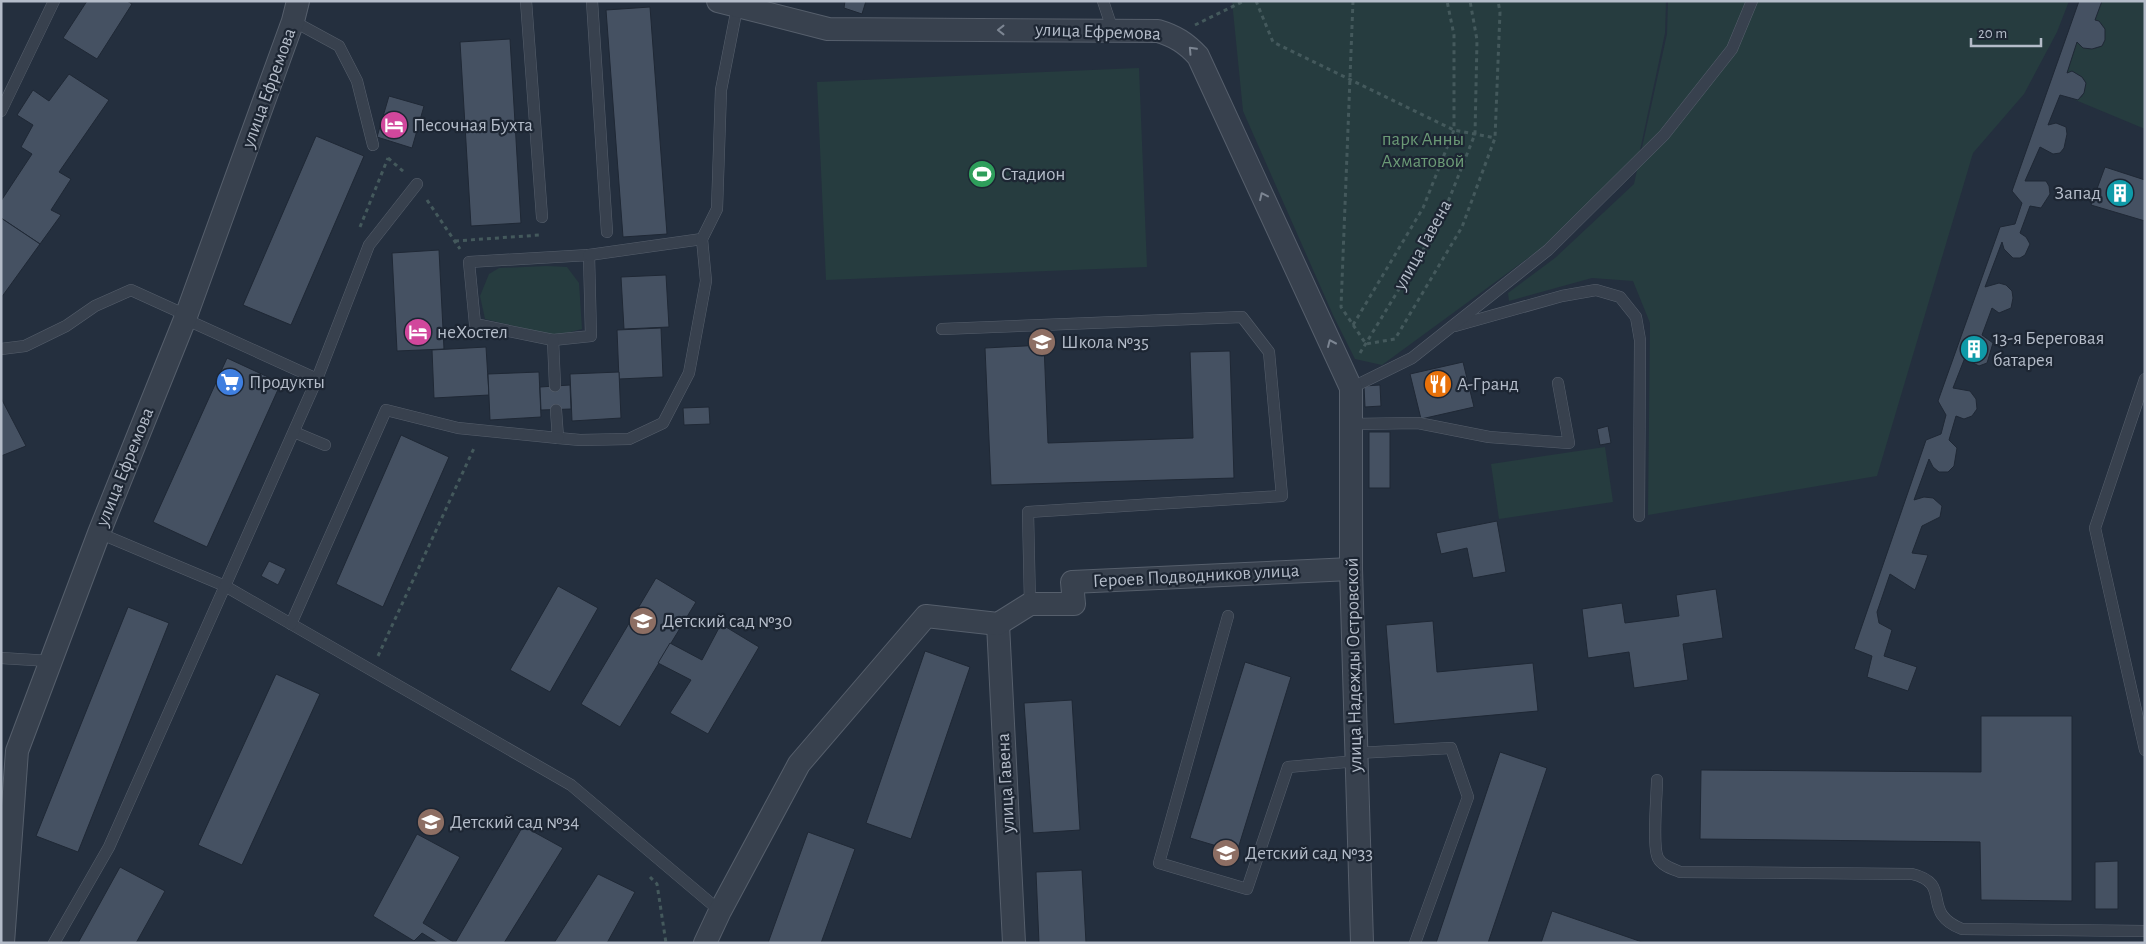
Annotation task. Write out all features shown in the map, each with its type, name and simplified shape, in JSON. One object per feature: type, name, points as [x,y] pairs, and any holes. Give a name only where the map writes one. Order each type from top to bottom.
[{"type":"street","name":"улица Ефремова","points":[[731,3],[828,29],[1158,31],[1173,35],[1187,44],[1198,56],[1348,380]]},
{"type":"street","name":"улица Ефремова","points":[[2,943],[17,750],[99,533],[186,317],[295,11]]},
{"type":"street","name":"улица Надежды Островской","points":[[1348,380],[1352,424],[1351,569],[1362,943]]},
{"type":"street","name":"Героев Подводников улица","points":[[1030,604],[1074,604],[1072,582],[1351,569]]},
{"type":"street","points":[[705,943],[720,911],[800,764],[926,616],[998,624],[1030,604]]},
{"type":"street","name":"улица Гавена","points":[[998,624],[1014,943]]},
{"type":"lane","points":[[1,111],[54,1]]},
{"type":"lane","points":[[526,1],[542,217]]},
{"type":"lane","points":[[592,1],[607,232]]},
{"type":"lane","points":[[1102,1],[1113,31]]},
{"type":"lane","points":[[1348,380],[1412,358],[1548,250],[1664,135],[1732,49],[1752,1]]},
{"type":"lane","points":[[291,624],[386,410],[458,428],[580,440],[629,439],[663,423],[689,373],[706,281],[702,239],[717,209],[721,90],[731,3]]},
{"type":"lane","points":[[295,11],[339,46],[357,81],[373,145]]},
{"type":"lane","points":[[54,943],[108,847],[317,379],[369,245],[417,184]]},
{"type":"lane","points":[[590,255],[591,336],[553,340],[474,324],[469,262],[590,255],[702,239]]},
{"type":"lane","points":[[1,349],[25,346],[66,326],[95,306],[131,290],[317,379]]},
{"type":"lane","points":[[1450,328],[1562,296],[1596,290],[1620,297],[1636,317],[1640,340],[1639,516]]},
{"type":"lane","points":[[942,329],[1242,317],[1269,352],[1282,496],[1028,512],[1030,604]]},
{"type":"lane","points":[[553,340],[555,386]]},
{"type":"lane","points":[[2145,379],[2095,528],[2145,750]]},
{"type":"lane","points":[[1352,424],[1418,423],[1489,437],[1569,443],[1558,383]]},
{"type":"lane","points":[[556,410],[558,438]]},
{"type":"lane","points":[[294,432],[325,445]]},
{"type":"lane","points":[[99,533],[225,586],[571,785],[720,911]]},
{"type":"lane","points":[[1228,616],[1159,863],[1248,889],[1288,767],[1357,757],[1451,748],[1468,797],[1415,943]]},
{"type":"lane","points":[[1,658],[50,661]]},
{"type":"lane","points":[[1657,780],[1656,842],[1658,858],[1668,867],[1680,872],[1912,874],[1924,877],[1932,884],[1937,893],[1938,910],[1943,919],[1962,929],[2145,931]]},
{"type":"path","points":[[1173,35],[1244,1]]},
{"type":"path","points":[[1256,1],[1273,42],[1454,130],[1495,138]]},
{"type":"path","points":[[1353,1],[1341,307],[1366,344],[1395,339],[1462,227],[1495,138],[1500,12],[1498,1]]},
{"type":"path","points":[[1353,325],[1423,208],[1454,130],[1454,35],[1447,1]]},
{"type":"path","name":"улица Гавена","points":[[1348,380],[1366,344],[1440,222],[1475,134],[1477,40],[1470,1]]},
{"type":"path","points":[[375,188],[388,158]]},
{"type":"path","points":[[455,241],[543,235],[542,217]]},
{"type":"path","points":[[372,671],[482,431]]},
{"type":"path","points":[[645,872],[657,884],[666,943]]},
{"type":"green space","name":"парк Анны Ахматовой","points":[[1232,1],[1666,1],[1665,33],[1639,155],[1543,247],[1382,365],[1355,359],[1333,315],[1243,111]]},
{"type":"green space","points":[[1668,1],[2069,1],[2057,32],[2024,94],[1973,153],[1877,476],[1648,515],[1650,323],[1633,281],[1592,278],[1509,301],[1508,293],[1555,258],[1634,184],[1667,34]]},
{"type":"green space","points":[[2102,1],[2145,1],[2145,129],[2073,99],[2082,97],[2086,83],[2076,73],[2067,73],[2077,42],[2082,47],[2092,49],[2102,46],[2105,40],[2105,29],[2099,21],[2095,20]]},
{"type":"green space","name":"Стадион","points":[[1139,68],[1147,267],[826,280],[817,82]]},
{"type":"green space","points":[[567,267],[579,283],[582,329],[555,336],[485,319],[480,296],[489,274],[499,268]]},
{"type":"green space","points":[[1605,447],[1613,502],[1499,519],[1491,464]]},
{"type":"building","points":[[87,1],[127,1],[132,4],[97,59],[63,38]]},
{"type":"building","points":[[845,1],[866,1],[862,14],[844,8]]},
{"type":"building","name":"13-я Береговая батарея","points":[[2079,1],[2102,1],[2095,20],[2099,21],[2105,29],[2105,40],[2102,46],[2092,49],[2083,48],[2077,42],[2067,73],[2072,71],[2082,77],[2086,83],[2084,93],[2078,100],[2060,95],[2048,125],[2056,123],[2066,127],[2067,134],[2064,148],[2060,153],[2053,154],[2040,147],[2025,181],[2046,181],[2050,194],[2041,208],[2030,206],[2020,233],[2026,237],[2030,244],[2025,255],[2020,258],[2013,258],[2004,249],[2002,242],[1985,287],[1999,283],[2006,285],[2012,291],[2011,308],[1999,313],[1992,308],[1982,335],[1993,343],[1987,363],[1979,366],[1971,362],[1966,355],[1953,388],[1970,391],[1976,399],[1977,409],[1972,416],[1964,419],[1956,416],[1949,440],[1957,448],[1954,466],[1948,472],[1939,472],[1933,467],[1929,459],[1914,500],[1924,497],[1933,498],[1942,506],[1940,517],[1922,526],[1912,553],[1928,555],[1915,590],[1890,574],[1877,612],[1879,623],[1892,630],[1884,656],[1917,667],[1908,691],[1867,677],[1872,656],[1854,649],[1926,440],[1941,434],[1946,415],[1938,401],[2000,227],[2015,224],[2022,203],[2012,191]]},
{"type":"building","points":[[650,7],[667,234],[623,237],[606,10]]},
{"type":"building","points":[[510,39],[521,223],[471,226],[460,42]]},
{"type":"building","points":[[69,74],[109,100],[59,172],[71,179],[51,210],[61,215],[40,244],[1,218],[1,201],[32,154],[21,147],[33,125],[17,115],[33,90],[49,101]]},
{"type":"building","points":[[389,96],[424,106],[412,148],[377,137]]},
{"type":"building","points":[[316,136],[364,156],[291,325],[243,305]]},
{"type":"building","name":"Запад","points":[[2105,167],[2145,180],[2145,221],[2091,205]]},
{"type":"building","points":[[1,218],[40,244],[1,298]]},
{"type":"building","points":[[439,250],[444,349],[397,351],[392,253]]},
{"type":"building","points":[[666,275],[669,327],[624,329],[621,277]]},
{"type":"building","points":[[661,328],[663,377],[619,379],[617,330]]},
{"type":"building","points":[[1044,345],[1048,443],[1193,438],[1190,352],[1230,351],[1234,478],[991,485],[985,348]]},
{"type":"building","points":[[486,347],[489,395],[434,398],[432,350]]},
{"type":"building","points":[[227,358],[281,383],[207,547],[153,522]]},
{"type":"building","points":[[1463,362],[1474,407],[1421,419],[1410,374]]},
{"type":"building","points":[[539,372],[541,417],[490,420],[488,374]]},
{"type":"building","points":[[619,372],[621,418],[572,421],[570,374]]},
{"type":"building","points":[[570,385],[571,409],[541,410],[540,387]]},
{"type":"building","points":[[1380,385],[1381,406],[1365,407],[1364,386]]},
{"type":"building","points":[[1,398],[26,446],[1,456]]},
{"type":"building","points":[[709,407],[710,424],[684,425],[683,408]]},
{"type":"building","points":[[1608,426],[1611,443],[1600,445],[1597,429]]},
{"type":"building","points":[[1369,432],[1390,432],[1390,488],[1369,488]]},
{"type":"building","points":[[401,435],[449,457],[383,607],[336,584]]},
{"type":"building","points":[[1497,521],[1506,572],[1473,578],[1467,548],[1441,554],[1436,533]]},
{"type":"building","points":[[269,561],[286,569],[278,585],[261,576]]},
{"type":"building","points":[[656,578],[696,602],[620,727],[581,704]]},
{"type":"building","points":[[558,586],[598,608],[550,692],[510,670]]},
{"type":"building","points":[[1716,589],[1723,638],[1683,644],[1688,680],[1634,688],[1629,652],[1588,658],[1582,609],[1622,603],[1625,623],[1679,616],[1676,595]]},
{"type":"building","points":[[128,607],[169,623],[78,852],[36,836]]},
{"type":"building","points":[[1433,621],[1437,672],[1533,663],[1538,711],[1394,724],[1386,625]]},
{"type":"building","points":[[721,624],[759,647],[708,734],[670,713],[691,680],[658,663],[670,643],[702,660]]},
{"type":"building","points":[[925,651],[970,667],[911,839],[866,823]]},
{"type":"building","points":[[1245,662],[1291,677],[1237,852],[1190,838]]},
{"type":"building","points":[[276,674],[320,694],[242,865],[198,845]]},
{"type":"building","points":[[1072,700],[1080,830],[1033,833],[1024,703]]},
{"type":"building","points":[[1981,716],[2072,716],[2072,901],[1981,900],[1980,842],[1700,839],[1701,770],[1981,772]]},
{"type":"building","points":[[1500,752],[1547,768],[1488,943],[1436,943]]},
{"type":"building","points":[[523,826],[563,848],[504,943],[455,943]]},
{"type":"building","points":[[808,832],[855,849],[821,943],[768,943]]},
{"type":"building","points":[[417,834],[460,857],[423,923],[455,943],[438,943],[422,933],[414,941],[373,916]]},
{"type":"building","points":[[2118,861],[2118,909],[2095,909],[2095,862]]},
{"type":"building","points":[[120,867],[165,891],[136,943],[78,943]]},
{"type":"building","points":[[1082,870],[1086,943],[1039,943],[1036,872]]},
{"type":"building","points":[[598,874],[635,892],[607,943],[554,943]]},
{"type":"building","points":[[1552,911],[1645,943],[1541,943]]},
{"type":"place","name":"Песочная Бухта","points":[[394,125]]},
{"type":"place","name":"Стадион","points":[[982,174]]},
{"type":"place","name":"Запад","points":[[2120,193]]},
{"type":"place","name":"неХостел","points":[[418,332]]},
{"type":"place","name":"Школа №35","points":[[1042,342]]},
{"type":"place","name":"13-я Береговая батарея","points":[[1974,349]]},
{"type":"place","name":"Продукты","points":[[230,382]]},
{"type":"place","name":"А-Гранд","points":[[1438,384]]},
{"type":"place","name":"Детский сад №30","points":[[643,621]]},
{"type":"place","name":"Детский сад №34","points":[[431,822]]},
{"type":"place","name":"Детский сад №33","points":[[1226,853]]}]
